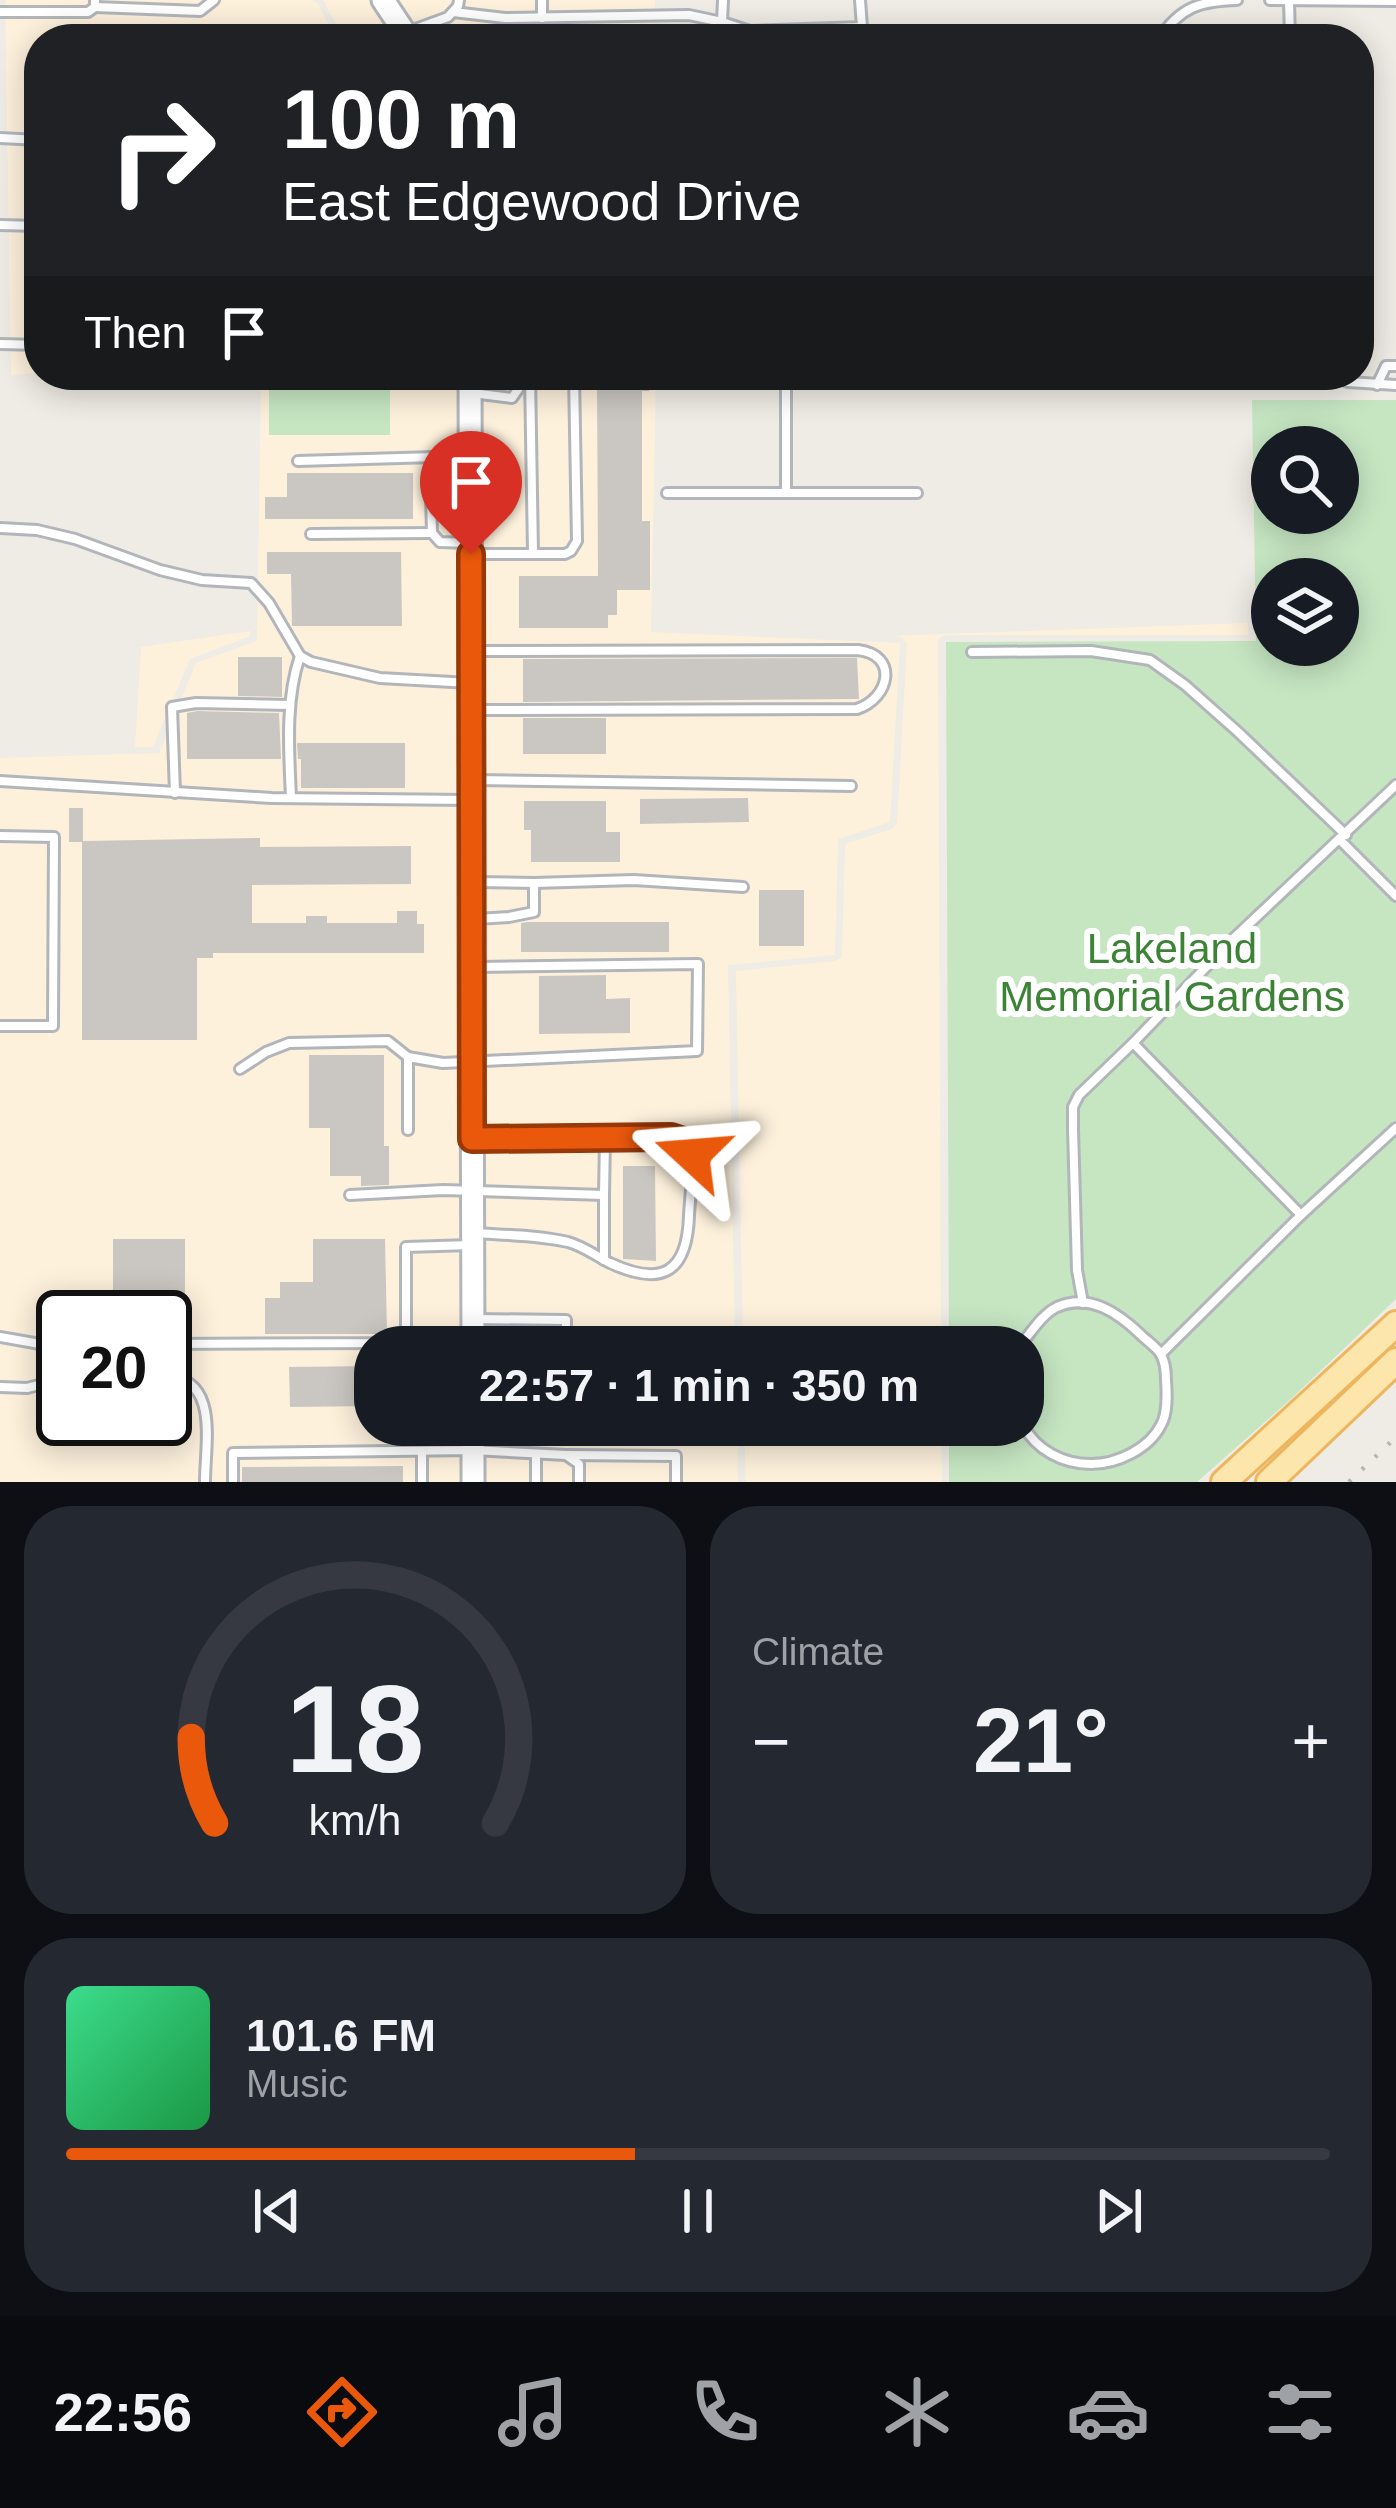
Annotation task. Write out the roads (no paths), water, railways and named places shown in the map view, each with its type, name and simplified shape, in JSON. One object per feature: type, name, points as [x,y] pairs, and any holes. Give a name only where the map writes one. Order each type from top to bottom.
[{"type":"main road","points":[[470,390],[472,1326]]},
{"type":"main road","points":[[1224,1482],[1396,1324]]},
{"type":"main road","points":[[1269,1482],[1396,1361]]},
{"type":"main road","points":[[473,1446],[473,1482]]},
{"type":"lane","points":[[53,12],[54,0]]},
{"type":"lane","points":[[0,13],[88,12],[94,4],[200,11],[214,0]]},
{"type":"lane","points":[[432,24],[453,12],[459,0]]},
{"type":"lane","points":[[542,0],[542,17]]},
{"type":"lane","points":[[586,0],[587,16]]},
{"type":"lane","points":[[628,0],[628,16]]},
{"type":"lane","points":[[722,22],[723,0]]},
{"type":"lane","points":[[1169,24],[1197,4],[1237,0]]},
{"type":"lane","points":[[1270,0],[1396,1]]},
{"type":"lane","points":[[453,12],[505,18],[689,14],[728,24]]},
{"type":"lane","points":[[1377,386],[1386,366],[1396,366]]},
{"type":"lane","points":[[1374,386],[1396,386]]},
{"type":"lane","points":[[488,390],[512,398],[519,390]]},
{"type":"lane","points":[[529,390],[533,553]]},
{"type":"lane","points":[[430,456],[432,532],[440,542],[565,554],[577,541],[574,390]]},
{"type":"lane","points":[[786,390],[786,493]]},
{"type":"lane","points":[[298,461],[470,456]]},
{"type":"lane","points":[[667,493],[917,493]]},
{"type":"lane","points":[[0,528],[75,539],[202,580],[250,583],[269,603],[300,656],[311,662],[380,678],[471,683]]},
{"type":"lane","points":[[311,533],[432,532]]},
{"type":"lane","points":[[471,651],[858,650],[878,656],[885,678],[880,694],[857,709],[471,710]]},
{"type":"lane","points":[[972,652],[1091,650],[1150,660],[1238,732],[1396,896]]},
{"type":"lane","points":[[291,798],[290,705],[292,677],[300,656]]},
{"type":"lane","points":[[175,793],[172,707],[290,705]]},
{"type":"lane","points":[[0,781],[291,798],[471,790],[850,786]]},
{"type":"lane","points":[[1083,1303],[1077,1270],[1073,1107],[1078,1095],[1396,785]]},
{"type":"lane","points":[[0,836],[54,837],[53,1025],[0,1026]]},
{"type":"lane","points":[[471,882],[634,880],[743,887]]},
{"type":"lane","points":[[471,919],[534,912],[534,884]]},
{"type":"lane","points":[[240,1069],[289,1043],[313,1041],[388,1041],[408,1057],[442,1063],[697,1051],[698,964],[471,967]]},
{"type":"lane","points":[[1132,1043],[1301,1215]]},
{"type":"lane","points":[[408,1057],[408,1130]]},
{"type":"lane","points":[[1161,1354],[1396,1128]]},
{"type":"lane","points":[[408,1326],[406,1247],[472,1239],[543,1238],[573,1244],[635,1273],[651,1274],[667,1271],[685,1252],[692,1155],[686,1142],[671,1137],[472,1139]]},
{"type":"lane","points":[[604,1259],[605,1138]]},
{"type":"lane","points":[[350,1195],[417,1190],[604,1195]]},
{"type":"lane","points":[[1035,1326],[1057,1307],[1101,1306],[1119,1313],[1161,1354],[1166,1368],[1162,1424],[1147,1443],[1106,1464],[1074,1464],[1041,1446]]},
{"type":"lane","points":[[523,1326],[566,1320],[566,1326]]},
{"type":"lane","points":[[0,1337],[36,1343]]},
{"type":"lane","points":[[192,1344],[354,1343]]},
{"type":"lane","points":[[192,1383],[203,1398],[205,1482]]},
{"type":"lane","points":[[0,1387],[36,1386]]},
{"type":"lane","points":[[233,1482],[233,1453],[473,1450],[676,1456],[676,1482]]},
{"type":"lane","points":[[422,1451],[422,1482]]},
{"type":"lane","points":[[536,1454],[536,1482]]},
{"type":"lane","points":[[566,1455],[579,1464],[579,1482]]},
{"type":"railway","points":[[1349,1482],[1396,1437]]},
{"type":"park label","name":"Lakeland Memorial Gardens","points":[[1172,972]]}]
